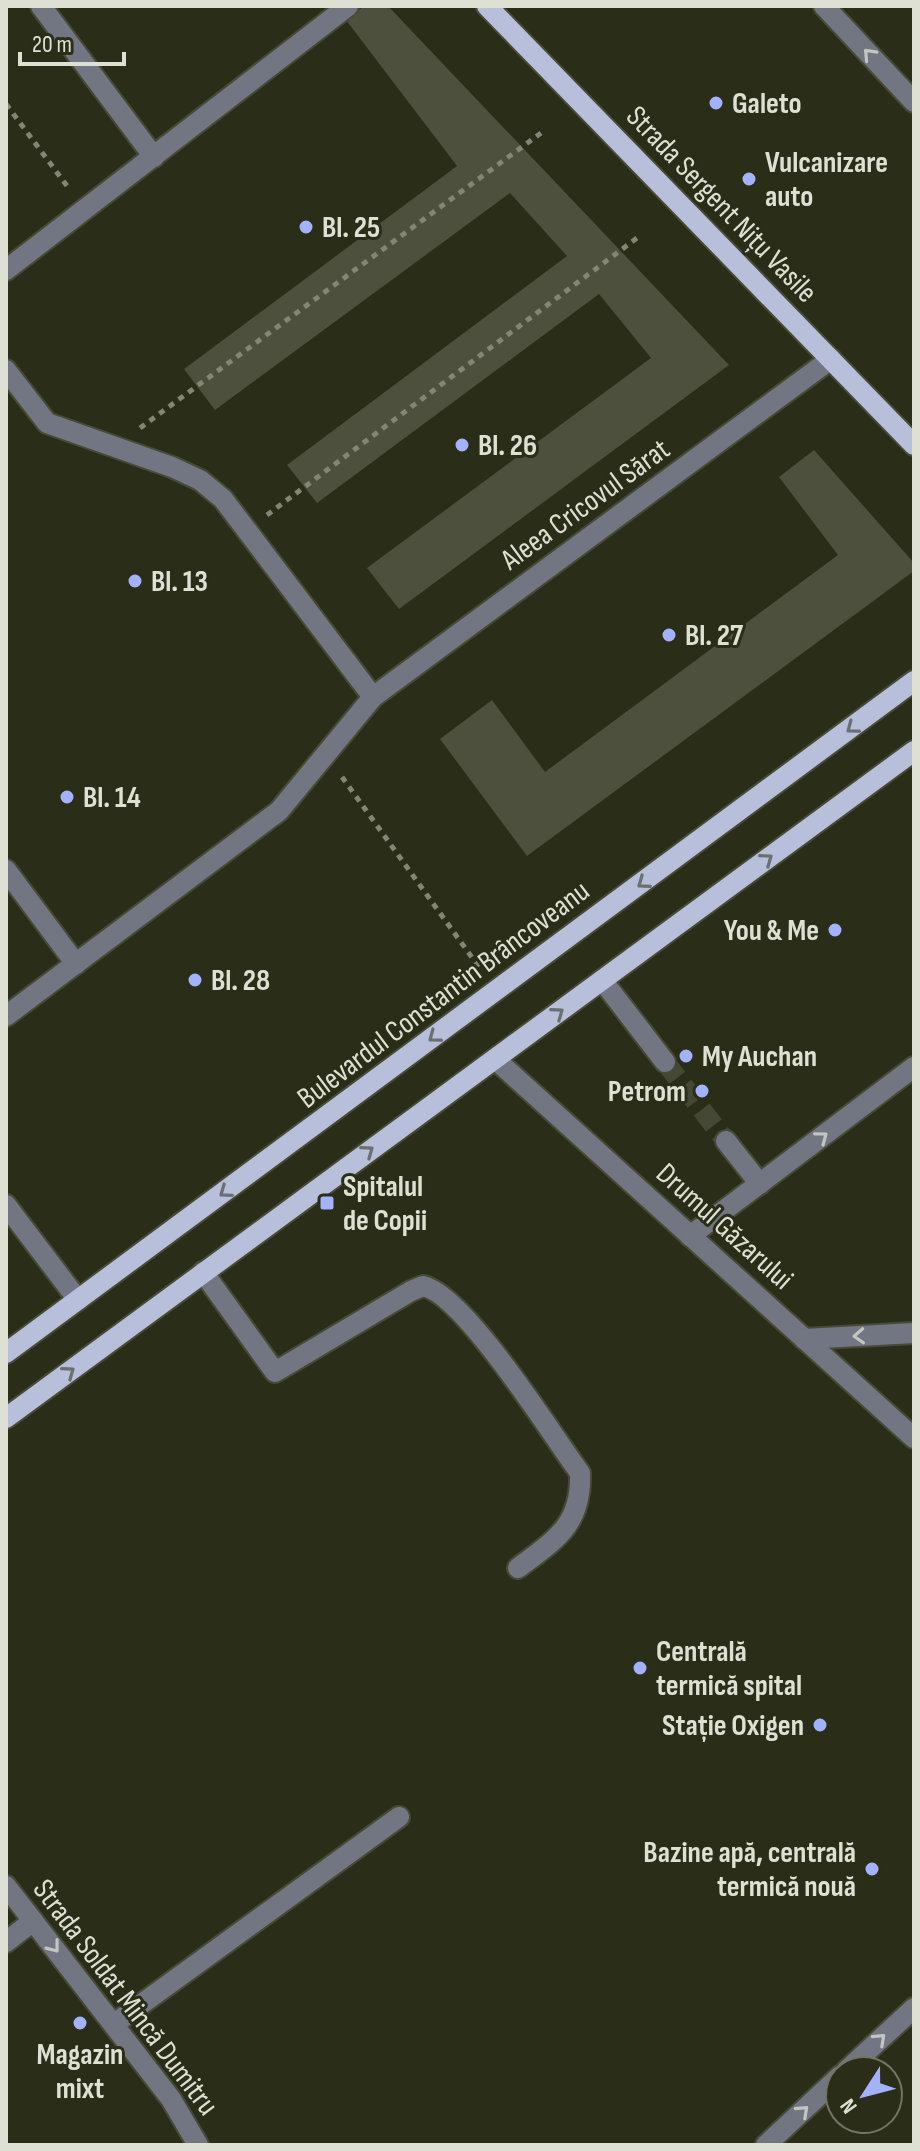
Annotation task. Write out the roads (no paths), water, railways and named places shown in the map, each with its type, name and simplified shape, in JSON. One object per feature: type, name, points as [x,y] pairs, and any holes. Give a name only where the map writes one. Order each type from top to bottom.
[{"type":"main road","name":"Strada Sergent Nițu Vasile","points":[[487,6],[914,445]]},
{"type":"main road","name":"Bulevardul Constantin Brâncoveanu","points":[[6,1353],[914,681]]},
{"type":"main road","points":[[6,1418],[914,751]]},
{"type":"street","points":[[41,6],[154,157]]},
{"type":"street","points":[[6,270],[348,6]]},
{"type":"street","points":[[824,6],[914,102]]},
{"type":"street","name":"Aleea Cricovul Sărat","points":[[6,1016],[279,811],[373,697],[831,359]]},
{"type":"street","points":[[6,370],[47,423],[200,480],[223,499],[373,697]]},
{"type":"street","points":[[6,870],[76,964]]},
{"type":"street","points":[[602,980],[665,1062]]},
{"type":"street","name":"Drumul Găzarului","points":[[495,1059],[914,1438]]},
{"type":"street","points":[[690,1236],[914,1067]]},
{"type":"street","points":[[726,1141],[760,1184]]},
{"type":"street","points":[[6,1205],[78,1300]]},
{"type":"street","points":[[203,1272],[275,1372],[411,1291],[423,1286],[445,1296],[478,1333],[580,1473],[581,1497],[574,1517],[558,1538],[518,1568]]},
{"type":"street","points":[[804,1339],[914,1333]]},
{"type":"street","points":[[114,2024],[399,1817]]},
{"type":"street","name":"Strada Soldat Mincă Dumitru","points":[[6,1886],[171,2099],[198,2145]]},
{"type":"street","points":[[6,1942],[33,1921]]},
{"type":"street","points":[[863,2055],[914,2008]]},
{"type":"street","points":[[766,2145],[824,2091]]},
{"type":"tunnel","points":[[665,1062],[726,1141]]},
{"type":"place","name":"Galeto","points":[[716,103]]},
{"type":"place","name":"Vulcanizare auto","points":[[749,179]]},
{"type":"place","name":"Bl. 25","points":[[306,227]]},
{"type":"place","name":"Bl. 26","points":[[462,445]]},
{"type":"place","name":"Bl. 13","points":[[135,581]]},
{"type":"place","name":"Bl. 27","points":[[669,635]]},
{"type":"place","name":"Bl. 14","points":[[67,797]]},
{"type":"place","name":"You & Me","points":[[835,930]]},
{"type":"place","name":"Bl. 28","points":[[195,980]]},
{"type":"place","name":"My Auchan","points":[[686,1056]]},
{"type":"place","name":"Petrom","points":[[702,1091]]},
{"type":"place","name":"Spitalul de Copii","points":[[327,1203]]},
{"type":"place","name":"Centrală termică spital","points":[[640,1668]]},
{"type":"place","name":"Stație Oxigen","points":[[820,1725]]},
{"type":"place","name":"Bazine apă, centrală termică nouă","points":[[872,1869]]},
{"type":"place","name":"Magazin mixt","points":[[80,2023]]}]
